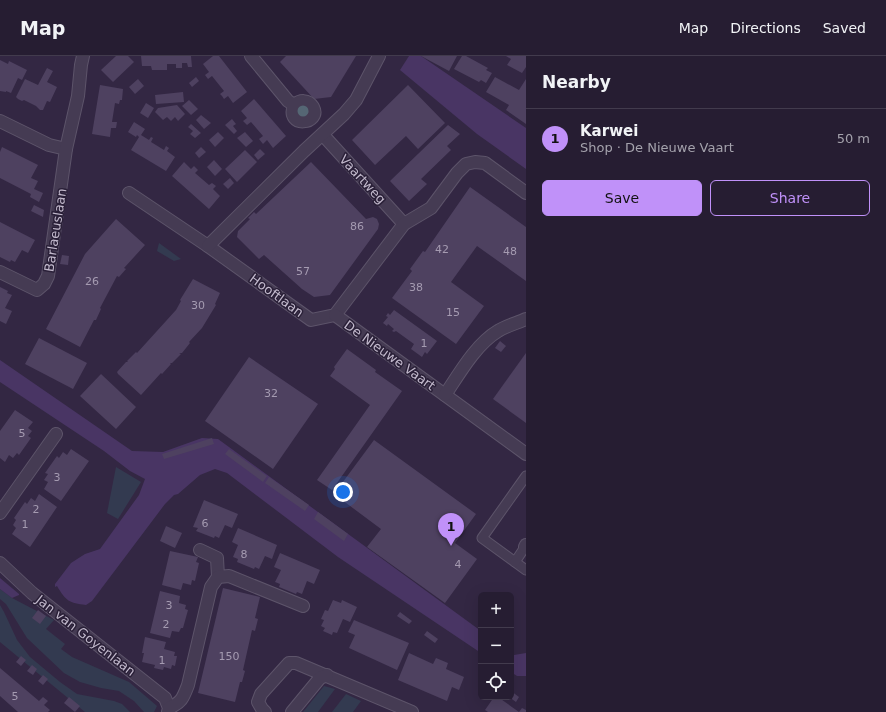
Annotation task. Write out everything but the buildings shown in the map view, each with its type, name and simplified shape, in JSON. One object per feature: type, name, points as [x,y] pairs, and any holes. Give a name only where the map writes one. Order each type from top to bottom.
[{"type":"street","points":[[0,120],[49,145],[66,149],[78,96],[83,56]]},
{"type":"street","points":[[251,56],[288,101],[294,105]]},
{"type":"street","points":[[208,246],[304,151],[323,135],[356,100],[379,56]]},
{"type":"street","name":"Vaartweg","points":[[323,135],[404,224]]},
{"type":"street","name":"Barlaeuslaan","points":[[0,272],[37,290],[44,284],[48,276],[66,149]]},
{"type":"street","points":[[336,315],[404,224],[431,208],[466,164],[475,162],[485,164],[526,194]]},
{"type":"street","name":"Hooftlaan","points":[[129,193],[208,246],[311,320],[336,315]]},
{"type":"street","name":"De Nieuwe Vaart","points":[[336,315],[526,454]]},
{"type":"street","name":"De Nieuwe Vaart","points":[[445,395],[477,349],[487,338],[498,330],[526,319]]},
{"type":"street","points":[[0,512],[56,434]]},
{"type":"street","points":[[200,550],[217,558],[218,577],[228,576],[303,606]]},
{"type":"street","name":"Jan van Goyenlaan","points":[[0,563],[32,593],[165,698],[168,710],[178,704],[188,685],[211,587],[218,577]]},
{"type":"street","points":[[265,712],[258,702],[260,694],[288,663],[296,663],[327,675],[412,712]]},
{"type":"street","points":[[292,712],[320,678],[327,675]]},
{"type":"lane","points":[[526,476],[482,538],[526,570]]},
{"type":"lane","points":[[515,562],[526,546]]},
{"type":"shaded area","points":[[409,56],[421,56],[526,128],[526,169],[477,134],[400,70]]},
{"type":"shaded area","points":[[159,243],[181,259],[174,261],[157,251]]},
{"type":"shaded area","points":[[0,360],[132,451],[163,452],[202,438],[218,439],[478,629],[478,651],[338,557],[227,473],[215,469],[200,475],[165,504],[92,601],[86,605],[68,600],[57,586],[55,587],[55,584],[71,563],[85,554],[100,549],[139,495],[145,479],[130,471],[104,451],[0,382]]},
{"type":"shaded area","points":[[116,467],[141,482],[118,519],[107,513]]},
{"type":"shaded area","points":[[0,578],[19,595],[12,598],[0,589]]},
{"type":"shaded area","points":[[0,589],[12,598],[54,620],[46,629],[65,644],[61,649],[72,657],[129,682],[157,706],[154,712],[144,712],[134,701],[119,691],[80,682],[64,673],[27,638],[6,604],[0,599]]},
{"type":"shaded area","points":[[0,605],[17,640],[30,657],[60,682],[77,694],[114,701],[122,704],[130,712],[85,712],[0,642]]},
{"type":"shaded area","points":[[526,653],[526,676],[517,676],[514,674],[514,655]]},
{"type":"shaded area","points":[[324,686],[335,689],[318,712],[303,712]]},
{"type":"shaded area","points":[[346,694],[361,701],[353,712],[332,712]]},
{"type":"place","name":"Karwei","points":[[451,546]]}]
